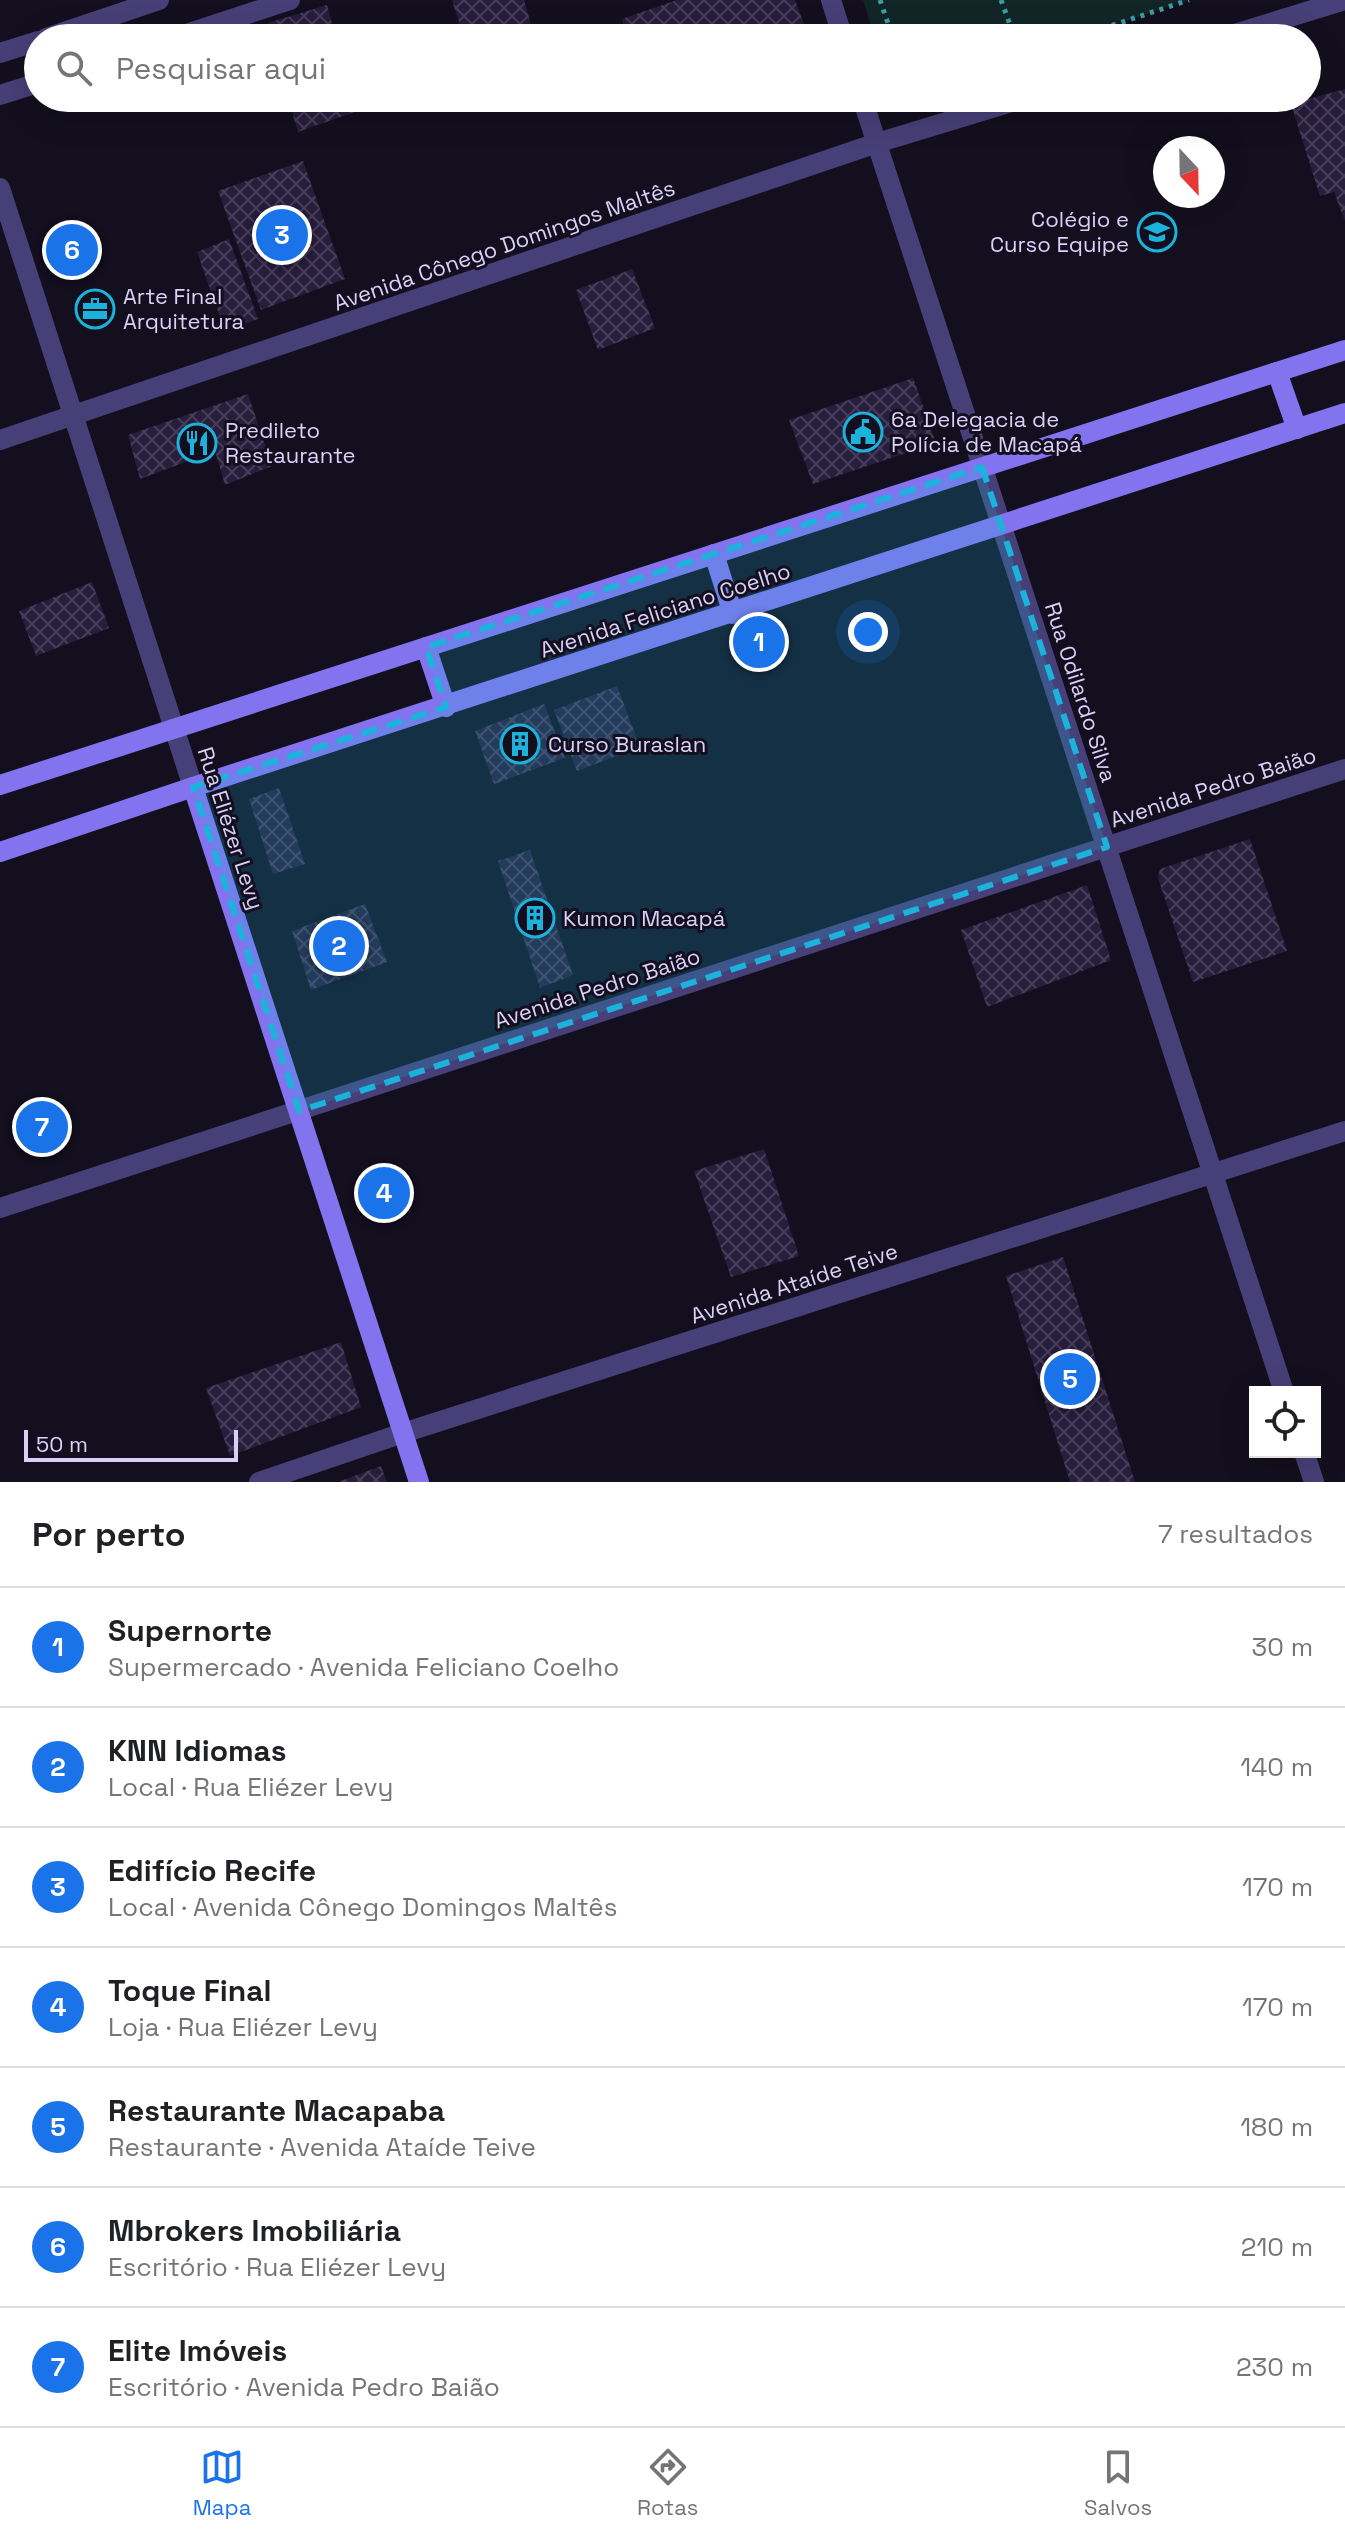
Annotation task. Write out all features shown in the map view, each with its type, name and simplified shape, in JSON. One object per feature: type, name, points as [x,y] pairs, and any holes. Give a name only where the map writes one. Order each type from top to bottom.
[{"type":"street","points":[[88,24],[159,0]]},
{"type":"street","points":[[217,24],[290,0]]},
{"type":"street","points":[[831,0],[839,24]]},
{"type":"street","points":[[1267,24],[1345,0]]},
{"type":"street","points":[[0,53],[24,45]]},
{"type":"street","points":[[0,95],[24,87]]},
{"type":"street","name":"Rua Odilardo Silva","points":[[867,112],[1282,1386]]},
{"type":"street","name":"Avenida Cônego Domingos Maltês","points":[[0,440],[877,143],[979,112]]},
{"type":"street","name":"Rua Eliézer Levy","points":[[0,188],[419,1482]]},
{"type":"street","name":"Avenida Feliciano Coelho","points":[[0,785],[1345,350]]},
{"type":"street","points":[[1277,372],[1297,429]]},
{"type":"street","name":"Avenida Feliciano Coelho","points":[[0,852],[1345,413]]},
{"type":"street","points":[[714,554],[733,614]]},
{"type":"street","points":[[426,647],[446,707]]},
{"type":"street","name":"Avenida Pedro Baião","points":[[0,1208],[1345,769]]},
{"type":"street","name":"Avenida Ataíde Teive","points":[[259,1482],[1345,1131]]},
{"type":"street","points":[[1306,1458],[1314,1482]]},
{"type":"path","points":[[880,0],[888,24]]},
{"type":"path","points":[[1001,0],[1010,24]]},
{"type":"path","points":[[1163,0],[1165,8]]},
{"type":"path","points":[[1116,24],[1189,0]]},
{"type":"highlighted area","points":[[982,467],[1107,847],[299,1111],[193,787],[446,707],[426,647]]},
{"type":"green space","points":[[863,0],[1189,0],[1116,24],[871,24]]},
{"type":"building","points":[[452,0],[524,0],[531,24],[460,24]]},
{"type":"building","points":[[677,0],[795,0],[804,24],[623,24],[622,19]]},
{"type":"building","points":[[327,5],[332,24],[268,24]]},
{"type":"building","points":[[1345,89],[1345,221],[1334,192],[1320,196],[1294,112],[1321,112],[1321,96]]},
{"type":"building","points":[[292,112],[354,112],[298,132]]},
{"type":"building","points":[[303,161],[345,279],[261,310],[218,191]]},
{"type":"building","points":[[229,239],[258,319],[225,331],[197,252]]},
{"type":"building","points":[[632,269],[655,328],[598,350],[576,290]]},
{"type":"building","name":"6a Delegacia de Polícia de Macapá","points":[[913,378],[936,443],[813,484],[789,420]]},
{"type":"building","name":"Predileto Restaurante","points":[[248,394],[272,466],[225,485],[215,451],[140,479],[128,435]]},
{"type":"building","points":[[92,582],[109,628],[36,656],[19,611]]},
{"type":"building","points":[[617,686],[640,747],[577,771],[554,710]]},
{"type":"building","name":"Curso Buraslan","points":[[544,704],[565,758],[494,784],[475,731]]},
{"type":"building","points":[[279,788],[305,864],[273,874],[249,799]]},
{"type":"building","points":[[1250,839],[1287,951],[1193,982],[1158,878],[1160,869]]},
{"type":"building","name":"Kumon Macapá","points":[[530,850],[573,975],[540,988],[498,861]]},
{"type":"building","points":[[1087,885],[1111,960],[987,1007],[961,930]]},
{"type":"building","points":[[365,904],[387,962],[311,990],[292,931]]},
{"type":"building","points":[[764,1149],[799,1256],[731,1277],[694,1171]]},
{"type":"building","points":[[1063,1257],[1135,1482],[1070,1482],[1006,1276]]},
{"type":"building","points":[[341,1342],[361,1407],[230,1456],[206,1388]]},
{"type":"building","points":[[381,1466],[387,1482],[338,1482]]},
{"type":"place","name":"Colégio e Curso Equipe","points":[[1157,232]]},
{"type":"place","name":"Edifício Recife","points":[[282,235]]},
{"type":"place","name":"Mbrokers Imobiliária","points":[[72,250]]},
{"type":"place","name":"Arte Final Arquitetura","points":[[95,309]]},
{"type":"place","name":"6a Delegacia de Polícia de Macapá","points":[[863,432]]},
{"type":"place","name":"Predileto Restaurante","points":[[197,443]]},
{"type":"place","name":"Supernorte","points":[[759,642]]},
{"type":"place","name":"Curso Buraslan","points":[[520,744]]},
{"type":"place","name":"Kumon Macapá","points":[[535,918]]},
{"type":"place","name":"KNN Idiomas","points":[[339,946]]},
{"type":"place","name":"Elite Imóveis","points":[[42,1127]]},
{"type":"place","name":"Toque Final","points":[[384,1193]]},
{"type":"place","name":"Restaurante Macapaba","points":[[1070,1379]]}]
